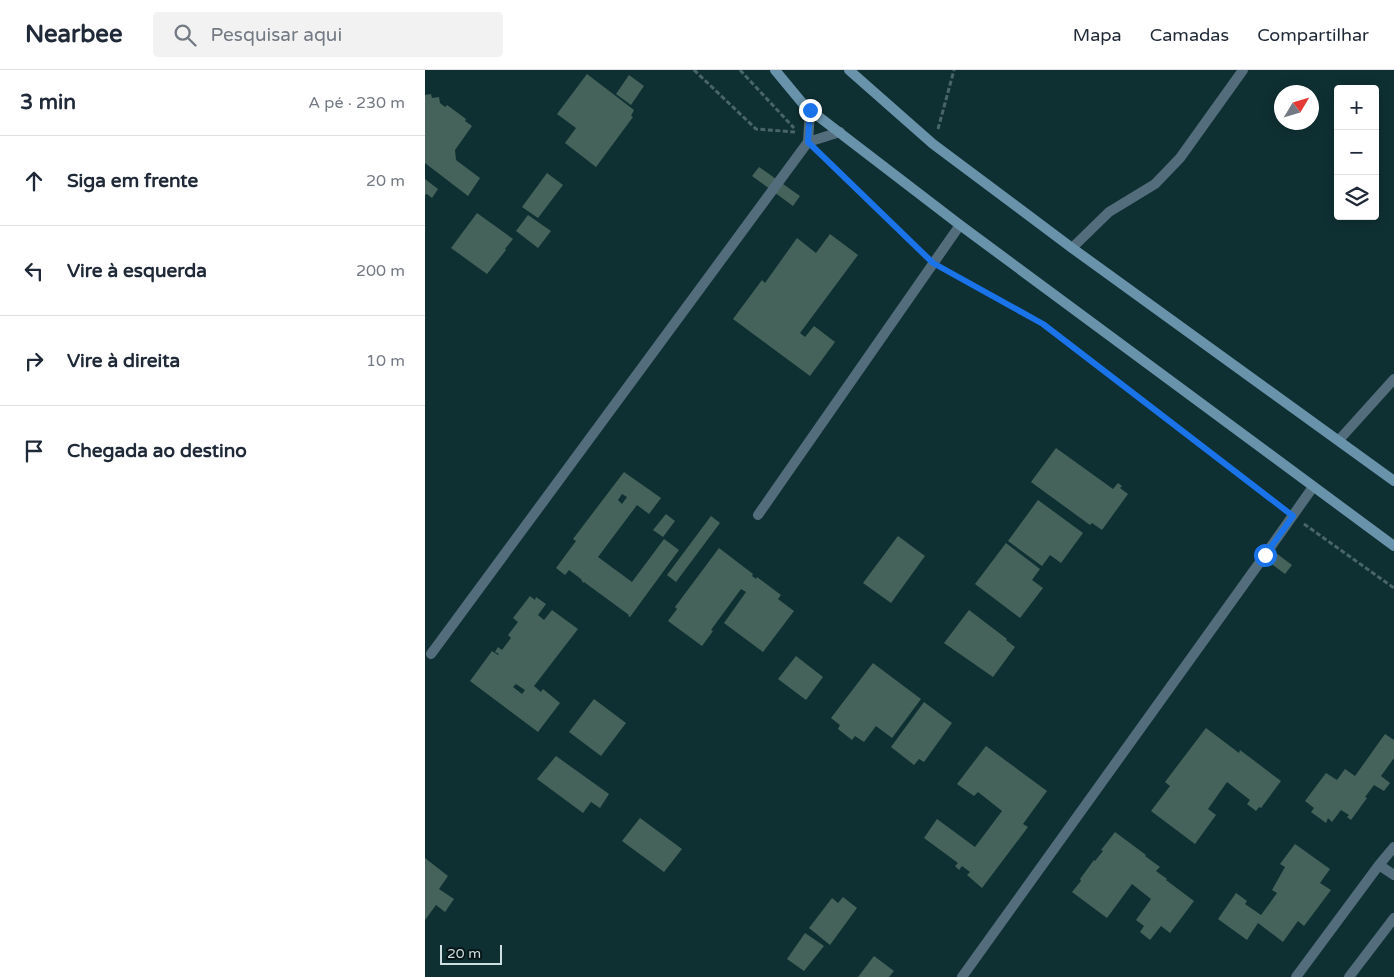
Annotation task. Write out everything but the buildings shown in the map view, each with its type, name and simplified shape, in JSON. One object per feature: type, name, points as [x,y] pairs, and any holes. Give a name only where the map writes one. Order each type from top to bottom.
[{"type":"main road","points":[[775,70],[810,110],[960,225],[1394,546]]},
{"type":"main road","points":[[849,70],[933,144],[1072,248],[1394,481]]},
{"type":"street","points":[[1072,248],[1109,212],[1155,184],[1180,158],[1243,70]]},
{"type":"street","points":[[431,654],[808,142],[810,110]]},
{"type":"street","points":[[808,142],[840,132]]},
{"type":"street","points":[[758,515],[960,225]]},
{"type":"street","points":[[1339,440],[1394,379]]},
{"type":"street","points":[[963,977],[1313,487]]},
{"type":"street","points":[[1296,977],[1394,847]]},
{"type":"street","points":[[1379,865],[1394,875]]},
{"type":"street","points":[[1349,977],[1394,918]]},
{"type":"path","points":[[694,70],[756,129],[798,132],[739,70]]},
{"type":"path","points":[[933,144],[955,70]]},
{"type":"path","points":[[808,142],[933,263],[1043,324],[1293,516],[1394,588]]},
{"type":"route","points":[[810,110],[808,142],[933,263],[1043,324],[1293,516],[1265,555]]}]
